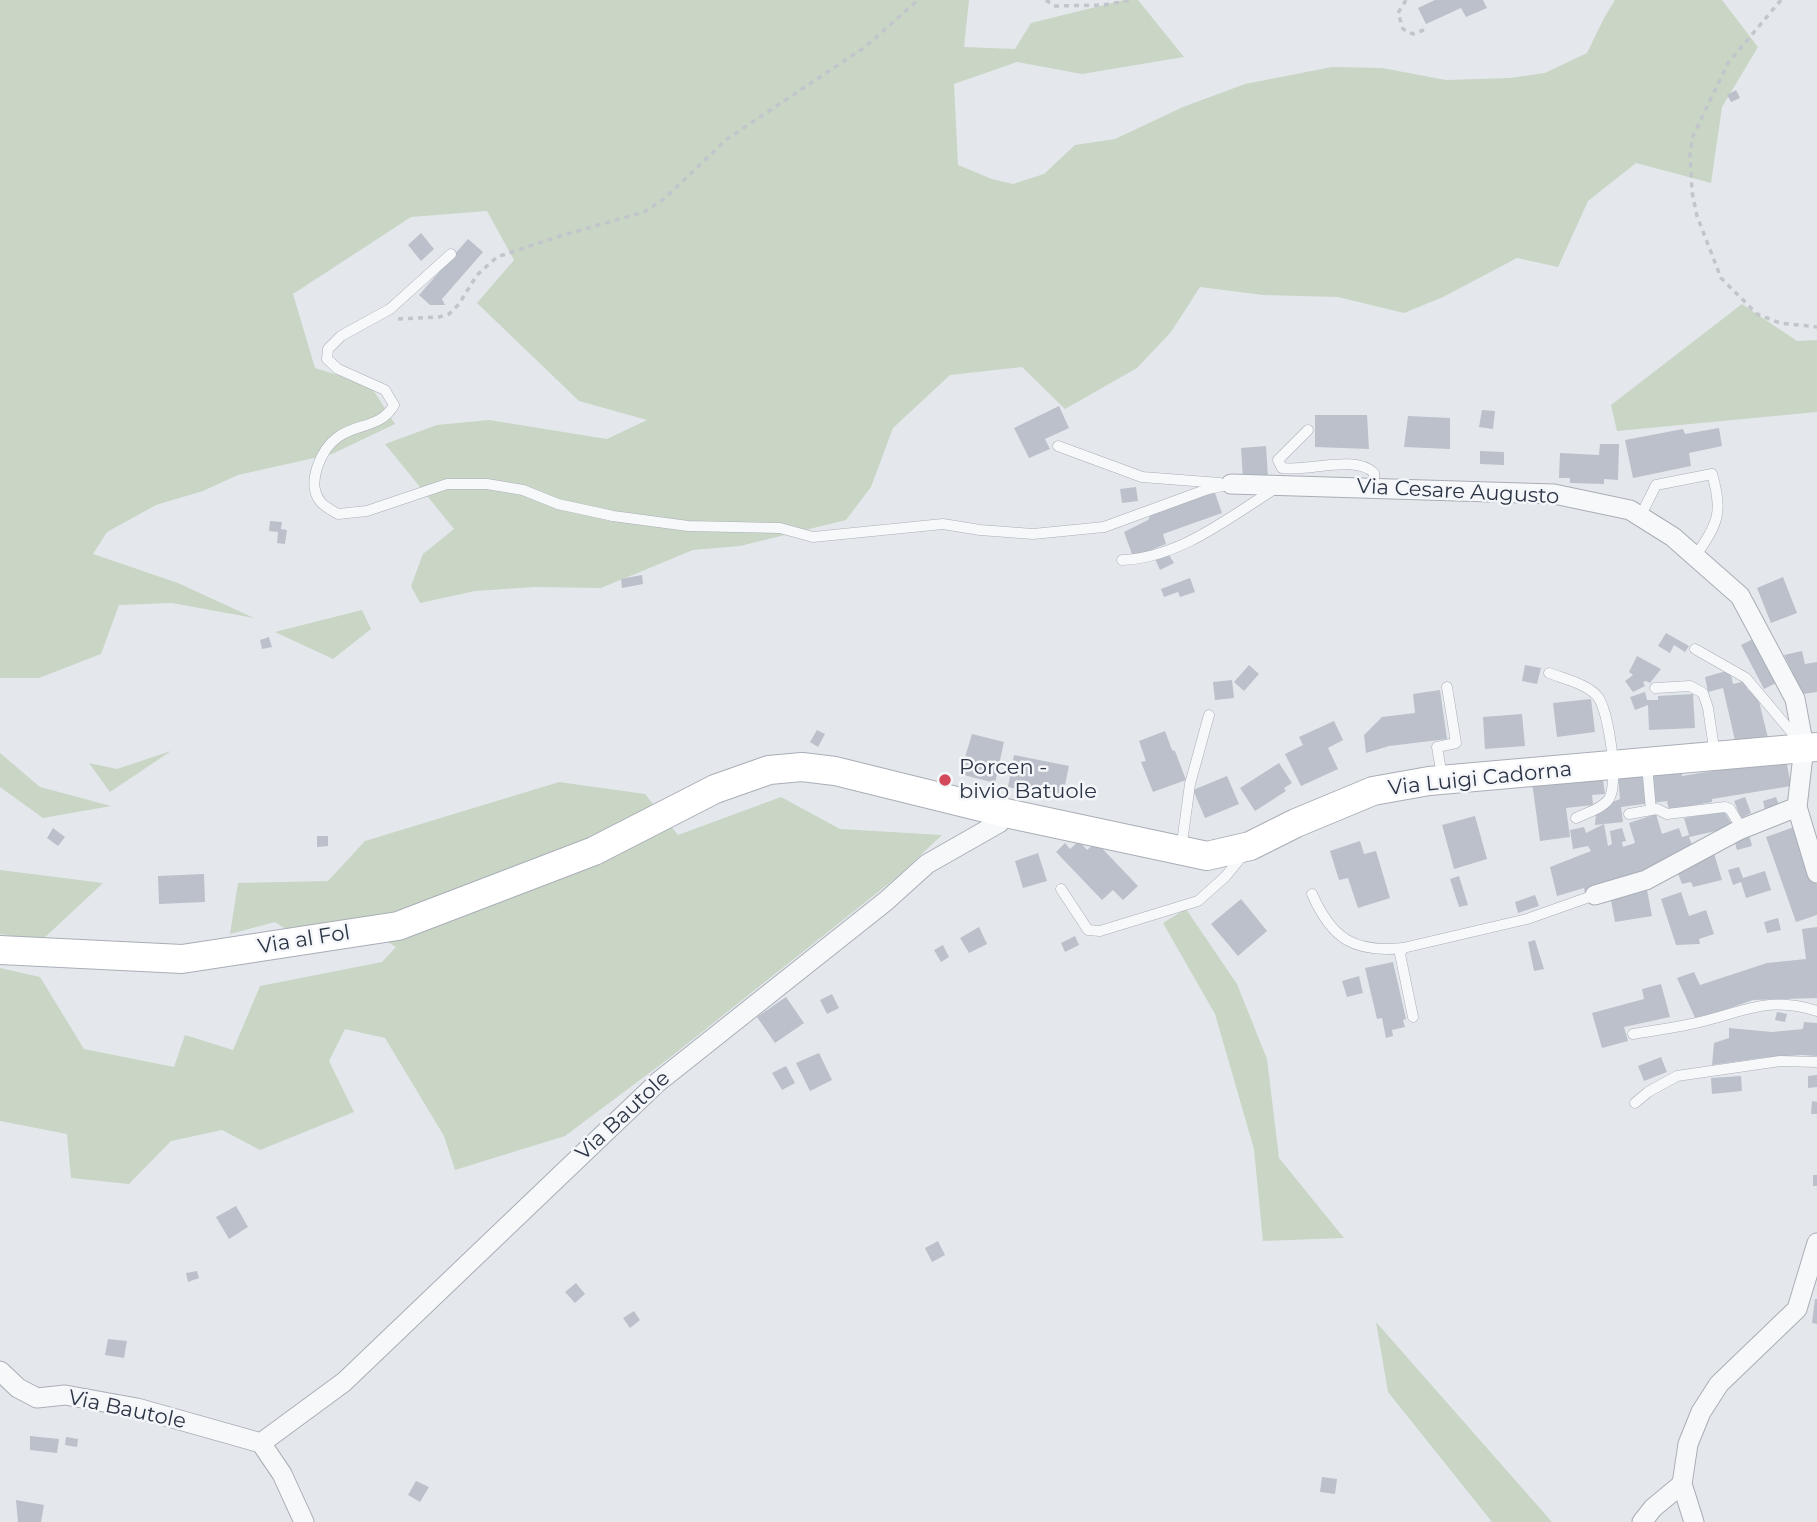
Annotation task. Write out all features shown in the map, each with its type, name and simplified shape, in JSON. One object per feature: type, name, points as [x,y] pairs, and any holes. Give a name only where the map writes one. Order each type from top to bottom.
[{"type":"street","name":"Via Cesare Augusto","points":[[1231,484],[1554,494],[1630,510],[1673,537],[1740,596],[1796,699],[1813,743],[1797,807]]},
{"type":"street","name":"Via Luigi Cadorna","points":[[594,851],[715,789],[769,770],[802,767],[835,771],[1001,812],[1207,856],[1250,846],[1296,823],[1373,791],[1443,780],[1715,755],[1813,743]]},
{"type":"street","points":[[1595,895],[1646,880],[1742,829],[1797,807],[1817,873]]},
{"type":"street","name":"Via Bautole","points":[[0,1371],[18,1388],[37,1398],[65,1395],[137,1408],[261,1443],[344,1381],[658,1082],[886,901],[928,864],[999,823],[1001,812]]},
{"type":"street","name":"Via al Fol","points":[[0,950],[182,959],[398,926],[594,851]]},
{"type":"street","points":[[1694,1522],[1682,1484],[1688,1444],[1701,1412],[1720,1384],[1747,1355],[1797,1309],[1817,1243]]},
{"type":"street","points":[[261,1443],[282,1474],[304,1522]]},
{"type":"street","points":[[1642,1522],[1653,1507],[1682,1484]]},
{"type":"lane","points":[[451,254],[390,309],[341,336],[328,349],[327,359],[338,369],[385,390],[394,405],[383,419],[337,438],[317,465],[313,484],[320,502],[338,514],[367,511],[447,484],[487,484],[523,490],[558,504],[613,516],[688,526],[780,528],[813,537],[943,524],[1033,534],[1104,527],[1208,489],[1231,484]]},
{"type":"lane","points":[[1308,430],[1278,460],[1282,468],[1293,470],[1347,464],[1369,468],[1374,473],[1374,487]]},
{"type":"lane","points":[[1058,446],[1142,477],[1231,484]]},
{"type":"lane","points":[[1640,517],[1656,485],[1712,474],[1719,498],[1718,517],[1695,557]]},
{"type":"lane","points":[[1122,560],[1141,559],[1198,537],[1280,486]]},
{"type":"lane","points":[[1695,649],[1746,678],[1813,743]]},
{"type":"lane","points":[[1549,673],[1591,691],[1606,714],[1612,765],[1609,798],[1598,808],[1576,818]]},
{"type":"lane","points":[[1655,688],[1690,686],[1703,693],[1715,755]]},
{"type":"lane","points":[[1443,780],[1437,747],[1456,743],[1447,687]]},
{"type":"lane","points":[[1181,850],[1190,784],[1209,715]]},
{"type":"lane","points":[[1647,761],[1651,810]]},
{"type":"lane","points":[[1629,814],[1657,809],[1667,814],[1725,807],[1730,809],[1742,829]]},
{"type":"lane","points":[[1060,889],[1088,930],[1100,931],[1198,901],[1225,877],[1250,846]]},
{"type":"lane","points":[[1311,894],[1319,911],[1339,936],[1361,947],[1381,950],[1403,948],[1527,919],[1595,895]]},
{"type":"lane","points":[[1403,948],[1400,954],[1413,1017]]},
{"type":"lane","points":[[1633,1034],[1703,1021],[1765,1005],[1791,1004],[1817,1011]]},
{"type":"lane","points":[[1635,1103],[1648,1092],[1677,1076],[1780,1061],[1817,1062]]},
{"type":"lane","points":[[1800,1300],[1817,1287]]},
{"type":"path","points":[[371,321],[449,314],[477,275],[497,257],[644,212],[664,199],[727,139],[865,47],[918,0]]},
{"type":"path","points":[[1046,0],[1054,6],[1104,5],[1130,0]]},
{"type":"path","points":[[1406,0],[1398,13],[1403,29],[1413,34],[1423,30]]},
{"type":"path","points":[[1781,0],[1728,63],[1693,136],[1690,155],[1692,192],[1697,216],[1721,278],[1758,314],[1780,323],[1817,327]]},
{"type":"green space","points":[[0,0],[969,0],[964,47],[1015,49],[1031,23],[1124,0],[1138,0],[1184,57],[1082,74],[1017,62],[954,84],[958,165],[992,179],[1013,184],[1044,174],[1075,145],[1115,139],[1183,107],[1245,84],[1332,67],[1382,68],[1446,80],[1510,78],[1545,73],[1587,53],[1615,0],[1722,0],[1758,47],[1722,107],[1711,183],[1636,163],[1588,201],[1558,267],[1517,258],[1443,297],[1404,313],[1338,297],[1263,295],[1200,287],[1171,332],[1137,368],[1065,409],[1022,367],[950,375],[893,428],[871,487],[846,520],[740,546],[693,550],[601,588],[534,587],[475,591],[420,603],[411,586],[423,554],[454,529],[385,444],[437,425],[489,420],[607,439],[647,420],[579,401],[477,303],[514,260],[487,211],[411,217],[293,294],[315,368],[370,385],[395,424],[332,454],[238,475],[203,491],[156,505],[107,532],[93,554],[178,583],[254,618],[172,603],[119,605],[101,654],[39,678],[0,678]]},
{"type":"green space","points":[[1742,304],[1797,341],[1817,340],[1817,412],[1617,431],[1611,405]]},
{"type":"green space","points":[[362,610],[371,629],[333,659],[275,632]]},
{"type":"green space","points":[[171,751],[110,792],[89,763],[117,769]]},
{"type":"green space","points":[[0,753],[40,787],[111,806],[43,818],[0,787]]},
{"type":"green space","points":[[559,782],[645,794],[678,835],[781,797],[840,829],[942,835],[897,877],[668,1059],[565,1136],[455,1170],[444,1136],[385,1038],[345,1029],[329,1061],[354,1112],[260,1150],[222,1130],[171,1141],[129,1184],[71,1178],[67,1134],[0,1121],[0,968],[40,977],[84,1049],[174,1067],[185,1035],[233,1050],[260,986],[382,962],[396,947],[355,923],[286,929],[275,922],[230,934],[238,883],[328,881],[365,841]]},
{"type":"green space","points":[[0,870],[103,883],[41,941],[0,934]]},
{"type":"green space","points":[[1186,909],[1237,984],[1267,1059],[1279,1158],[1344,1238],[1263,1241],[1254,1149],[1215,1014],[1163,923]]},
{"type":"green space","points":[[1376,1322],[1552,1522],[1492,1522],[1388,1392]]},
{"type":"building","points":[[1435,0],[1483,0],[1487,8],[1466,17],[1461,8],[1426,24],[1418,8]]},
{"type":"building","points":[[1736,90],[1740,98],[1731,102],[1727,95]]},
{"type":"building","points":[[421,233],[434,249],[421,261],[408,245]]},
{"type":"building","points":[[468,239],[483,252],[442,299],[445,305],[430,305],[419,295]]},
{"type":"building","points":[[1059,406],[1069,428],[1045,439],[1050,449],[1029,458],[1014,428]]},
{"type":"building","points":[[1482,410],[1495,411],[1493,429],[1479,427]]},
{"type":"building","points":[[1315,415],[1367,415],[1369,449],[1315,447]]},
{"type":"building","points":[[1408,416],[1450,418],[1450,449],[1404,447]]},
{"type":"building","points":[[1719,428],[1722,446],[1689,453],[1691,466],[1633,478],[1625,440],[1683,429],[1685,434]]},
{"type":"building","points":[[1600,444],[1619,444],[1618,480],[1604,479],[1604,484],[1570,483],[1570,478],[1559,478],[1560,453],[1599,455]]},
{"type":"building","points":[[1266,446],[1268,477],[1243,479],[1241,448]]},
{"type":"building","points":[[1480,451],[1504,452],[1504,465],[1480,464]]},
{"type":"building","points":[[1136,487],[1138,501],[1122,503],[1120,489]]},
{"type":"building","points":[[1214,490],[1222,513],[1163,534],[1166,544],[1133,557],[1124,532],[1148,520],[1152,512]]},
{"type":"building","points":[[270,521],[282,522],[281,529],[287,530],[285,544],[277,543],[278,532],[269,531]]},
{"type":"building","points":[[1168,553],[1174,563],[1160,570],[1155,559]]},
{"type":"building","points":[[642,575],[643,584],[622,588],[621,579]]},
{"type":"building","points":[[1783,577],[1797,613],[1771,623],[1757,588]]},
{"type":"building","points":[[1190,578],[1195,592],[1180,597],[1178,592],[1164,597],[1161,589]]},
{"type":"building","points":[[1666,633],[1689,646],[1685,652],[1674,645],[1670,653],[1658,646]]},
{"type":"building","points":[[269,637],[272,647],[262,649],[260,640]]},
{"type":"building","points":[[1757,637],[1780,681],[1764,689],[1741,645]]},
{"type":"building","points":[[1802,651],[1805,664],[1817,662],[1817,692],[1803,694],[1784,655]]},
{"type":"building","points":[[1637,656],[1661,669],[1650,683],[1643,682],[1645,686],[1633,692],[1625,681],[1633,675],[1629,672]]},
{"type":"building","points":[[1249,665],[1259,674],[1244,691],[1234,682]]},
{"type":"building","points":[[1525,665],[1541,668],[1537,684],[1522,681]]},
{"type":"building","points":[[1730,670],[1733,684],[1745,681],[1748,690],[1757,693],[1768,738],[1736,745],[1723,688],[1708,692],[1705,677]]},
{"type":"building","points":[[1232,680],[1234,698],[1215,700],[1213,682]]},
{"type":"building","points":[[1440,690],[1447,739],[1389,746],[1366,753],[1364,735],[1382,717],[1415,713],[1413,694]]},
{"type":"building","points":[[1645,692],[1647,700],[1658,700],[1658,696],[1693,694],[1695,728],[1649,730],[1648,705],[1635,710],[1630,697]]},
{"type":"building","points":[[1591,699],[1595,732],[1557,737],[1553,703]]},
{"type":"building","points":[[1522,714],[1525,746],[1485,749],[1483,717]]},
{"type":"building","points":[[1334,721],[1343,740],[1328,748],[1338,769],[1301,786],[1285,754],[1303,745],[1299,737]]},
{"type":"building","points":[[817,730],[825,734],[818,747],[810,742]]},
{"type":"building","points":[[1165,731],[1186,780],[1153,792],[1141,762],[1146,761],[1139,741]]},
{"type":"building","points":[[972,734],[1004,742],[995,783],[960,774]]},
{"type":"building","points":[[1014,755],[1069,766],[1063,794],[1046,791],[1045,794],[1008,787]]},
{"type":"building","points":[[1786,759],[1791,786],[1712,799],[1712,802],[1669,810],[1667,801],[1621,807],[1623,822],[1595,825],[1596,813],[1605,805],[1620,799],[1618,776],[1681,770],[1682,776]]},
{"type":"building","points":[[1279,763],[1292,783],[1284,788],[1286,791],[1255,811],[1240,788]]},
{"type":"building","points":[[1602,773],[1605,794],[1592,795],[1593,805],[1566,808],[1570,837],[1540,841],[1532,782]]},
{"type":"building","points":[[1227,776],[1239,804],[1205,818],[1193,790]]},
{"type":"building","points":[[1745,797],[1751,813],[1741,818],[1734,801]]},
{"type":"building","points":[[1776,797],[1779,805],[1765,810],[1763,801]]},
{"type":"building","points":[[1724,811],[1734,827],[1689,837],[1693,848],[1656,871],[1585,893],[1584,888],[1557,896],[1550,867],[1591,851],[1588,846],[1573,849],[1570,830],[1584,827],[1586,833],[1604,824],[1608,846],[1612,844],[1610,831],[1622,828],[1626,841],[1622,842],[1623,847],[1635,843],[1629,823],[1656,814],[1662,834],[1679,828],[1682,837],[1689,835],[1684,818]]},
{"type":"building","points":[[1475,816],[1487,859],[1454,869],[1442,825]]},
{"type":"building","points":[[1797,826],[1817,885],[1817,915],[1796,922],[1766,837]]},
{"type":"building","points":[[53,828],[65,837],[58,846],[47,838]]},
{"type":"building","points":[[1748,831],[1752,846],[1737,850],[1733,836]]},
{"type":"building","points":[[317,836],[328,836],[328,846],[317,847]]},
{"type":"building","points":[[1079,841],[1087,850],[1096,842],[1138,886],[1123,900],[1113,890],[1102,900],[1056,852],[1065,843],[1070,849]]},
{"type":"building","points":[[1360,841],[1364,854],[1376,851],[1390,898],[1358,908],[1348,878],[1339,880],[1330,851]]},
{"type":"building","points":[[1713,850],[1722,880],[1693,887],[1691,882],[1682,884],[1676,868]]},
{"type":"building","points":[[1038,853],[1047,881],[1023,888],[1015,861]]},
{"type":"building","points":[[1739,867],[1743,878],[1765,871],[1771,890],[1746,898],[1741,882],[1733,885],[1728,870]]},
{"type":"building","points":[[204,874],[205,902],[159,904],[158,876]]},
{"type":"building","points":[[1459,876],[1468,905],[1459,907],[1450,879]]},
{"type":"building","points":[[1647,890],[1652,916],[1615,922],[1610,895]]},
{"type":"building","points":[[1681,892],[1689,916],[1706,910],[1714,934],[1699,939],[1700,944],[1676,945],[1661,899]]},
{"type":"building","points":[[1535,895],[1539,906],[1518,913],[1515,902]]},
{"type":"building","points":[[1241,899],[1267,931],[1238,956],[1211,924]]},
{"type":"building","points":[[1778,918],[1781,930],[1767,933],[1764,922]]},
{"type":"building","points":[[979,927],[987,944],[969,953],[960,938]]},
{"type":"building","points":[[1817,927],[1817,998],[1753,1000],[1696,1020],[1677,978],[1694,972],[1700,985],[1767,963],[1806,959],[1802,929]]},
{"type":"building","points":[[1075,936],[1079,945],[1065,952],[1061,943]]},
{"type":"building","points":[[1535,940],[1544,969],[1534,971],[1528,942]]},
{"type":"building","points":[[943,945],[949,957],[941,962],[934,950]]},
{"type":"building","points":[[1393,962],[1406,1019],[1403,1020],[1405,1027],[1392,1030],[1393,1036],[1386,1038],[1382,1018],[1377,1019],[1365,968]]},
{"type":"building","points":[[1359,976],[1363,993],[1347,997],[1342,981]]},
{"type":"building","points":[[1661,984],[1670,1017],[1624,1027],[1628,1041],[1602,1048],[1592,1013],[1644,999],[1642,989]]},
{"type":"building","points":[[832,994],[839,1008],[827,1014],[820,1000]]},
{"type":"building","points":[[786,997],[804,1023],[775,1043],[757,1017]]},
{"type":"building","points":[[1777,1012],[1787,1014],[1785,1022],[1775,1020]]},
{"type":"building","points":[[1804,1022],[1817,1023],[1817,1056],[1761,1058],[1712,1065],[1714,1043],[1729,1038],[1729,1028],[1772,1032],[1803,1029]]},
{"type":"building","points":[[819,1053],[832,1080],[810,1091],[796,1063]]},
{"type":"building","points":[[1661,1057],[1667,1072],[1644,1081],[1638,1066]]},
{"type":"building","points":[[786,1066],[795,1083],[782,1090],[772,1073]]},
{"type":"building","points":[[1817,1075],[1817,1087],[1808,1088],[1808,1076]]},
{"type":"building","points":[[1741,1076],[1742,1091],[1712,1094],[1711,1078]]},
{"type":"building","points":[[1812,1101],[1817,1102],[1817,1114],[1811,1114]]},
{"type":"building","points":[[1813,1175],[1817,1175],[1817,1186],[1813,1186]]},
{"type":"building","points":[[236,1206],[248,1227],[229,1239],[216,1217]]},
{"type":"building","points":[[938,1241],[945,1255],[932,1262],[925,1248]]},
{"type":"building","points":[[197,1271],[199,1278],[188,1282],[186,1273]]},
{"type":"building","points":[[576,1283],[585,1294],[575,1303],[565,1292]]},
{"type":"building","points":[[1817,1299],[1817,1324],[1812,1323]]},
{"type":"building","points":[[634,1311],[640,1320],[630,1328],[623,1318]]},
{"type":"building","points":[[108,1339],[127,1341],[124,1358],[105,1355]]},
{"type":"building","points":[[30,1436],[59,1439],[57,1453],[30,1450]]},
{"type":"building","points":[[66,1437],[78,1439],[77,1447],[65,1445]]},
{"type":"building","points":[[1322,1477],[1337,1479],[1335,1494],[1320,1492]]},
{"type":"building","points":[[416,1481],[429,1487],[420,1502],[408,1495]]},
{"type":"building","points":[[16,1500],[44,1505],[41,1522],[18,1522]]},
{"type":"place","name":"Porcen - bivio Batuole","points":[[945,780]]}]
